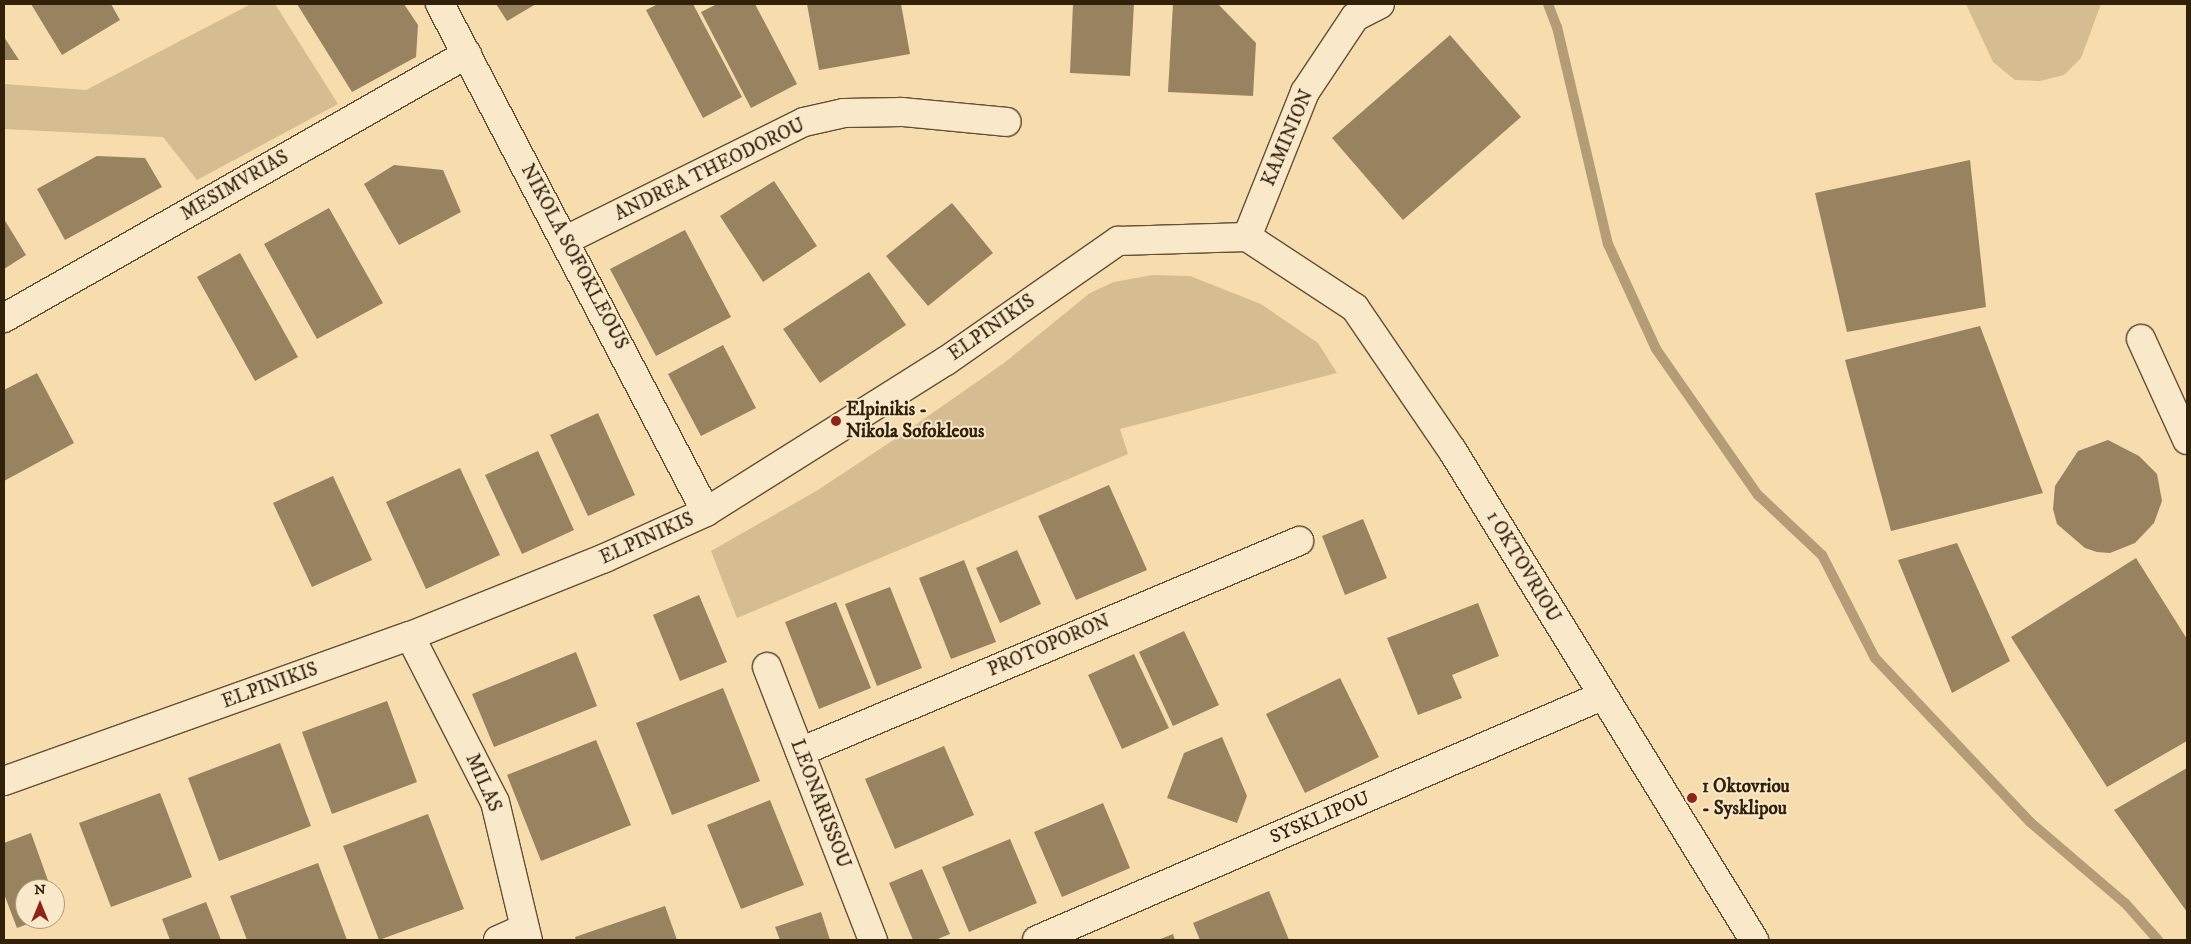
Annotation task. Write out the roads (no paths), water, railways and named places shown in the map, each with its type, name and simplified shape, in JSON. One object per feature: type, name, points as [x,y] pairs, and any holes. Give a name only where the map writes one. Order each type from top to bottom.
[{"type":"street","name":"NIKOLA SOFOKLEOUS","points":[[440,4],[566,240],[706,512]]},
{"type":"street","name":"KAMINION","points":[[1247,237],[1305,92],[1355,17],[1380,4]]},
{"type":"street","name":"MESIMVRIAS","points":[[4,318],[467,54]]},
{"type":"street","name":"ANDREA THEODOROU","points":[[566,240],[804,122],[844,113],[902,112],[1007,122]]},
{"type":"street","name":"ELPINIKIS","points":[[4,781],[410,636],[605,558],[706,512],[946,361],[1118,241],[1247,237]]},
{"type":"street","name":"1 OKTOVRIOU","points":[[1247,237],[1355,308],[1452,450],[1754,940]]},
{"type":"street","points":[[2141,338],[2187,440]]},
{"type":"street","name":"PROTOPORON","points":[[800,752],[1299,541]]},
{"type":"street","name":"MILAS","points":[[410,636],[495,802],[526,934]]},
{"type":"street","name":"LEONARISSOU","points":[[767,667],[873,940]]},
{"type":"street","name":"SYSKLIPOU","points":[[1037,940],[1602,696]]},
{"type":"street","points":[[498,940],[526,934]]},
{"type":"waterway","points":[[1548,4],[1557,27],[1608,244],[1656,349],[1758,495],[1822,555],[1875,658],[2030,822],[2125,903],[2158,940]]},
{"type":"place","name":"Elpinikis - Nikola Sofokleous","points":[[836,421]]},
{"type":"place","name":"1 Oktovriou - Sysklipou","points":[[1692,798]]}]
